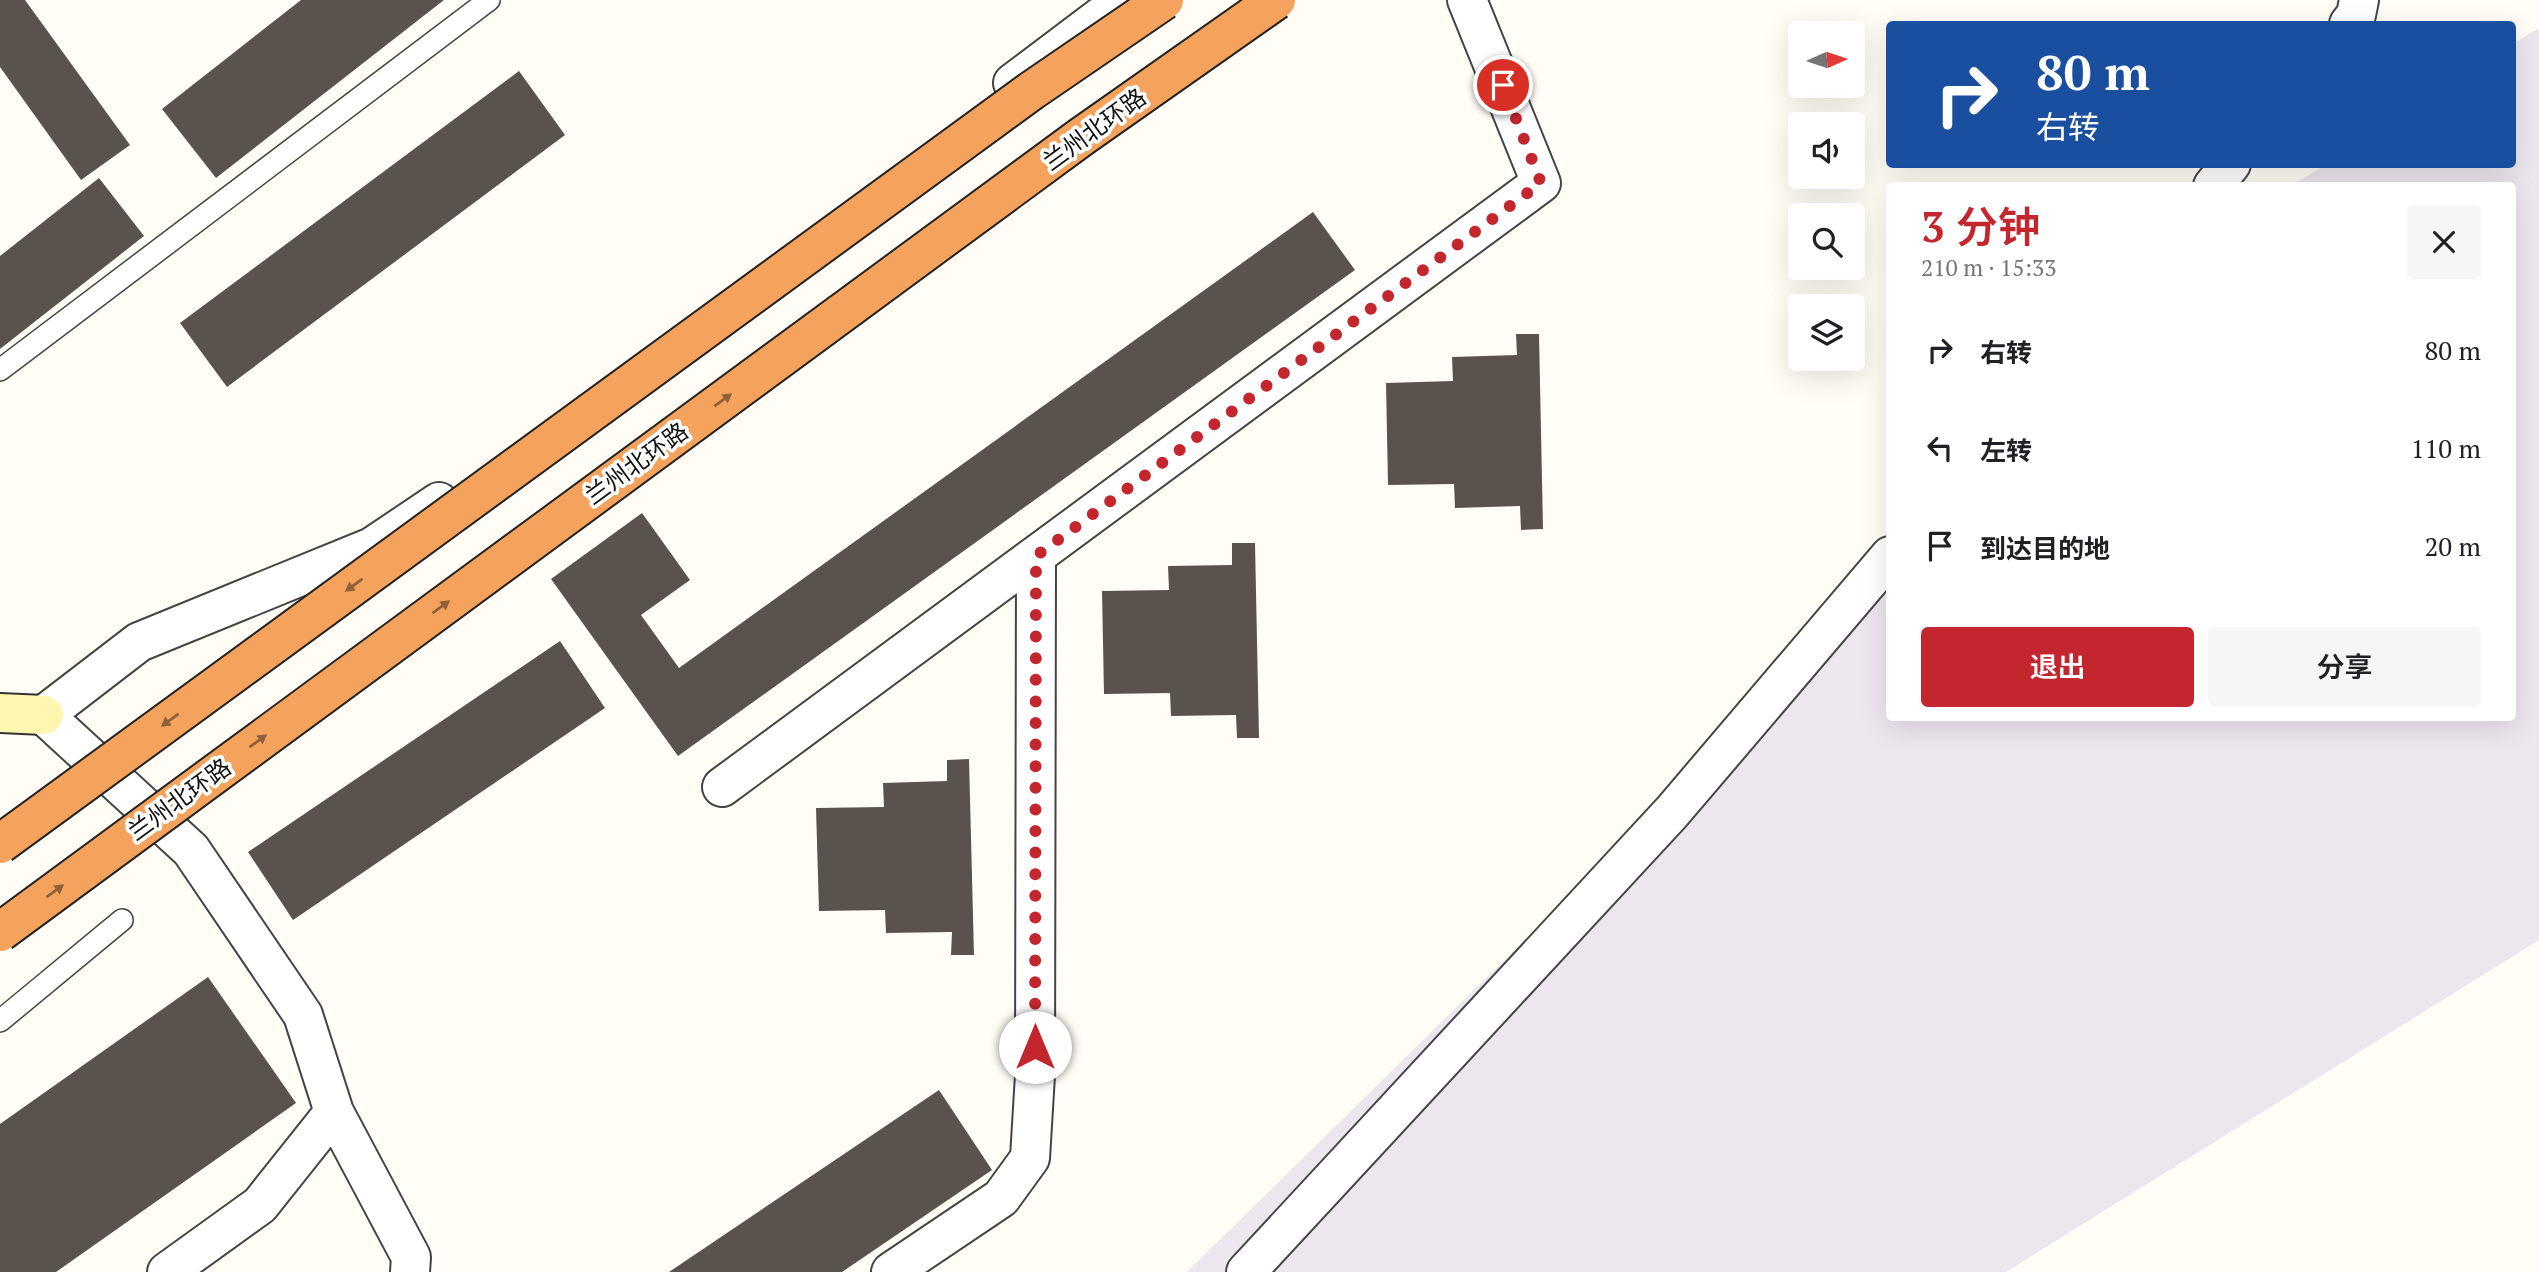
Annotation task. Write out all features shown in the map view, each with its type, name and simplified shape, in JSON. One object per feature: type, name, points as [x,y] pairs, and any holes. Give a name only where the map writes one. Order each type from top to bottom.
[{"type":"highway","points":[[0,844],[1031,91],[1164,0]]},
{"type":"highway","name":"兰州北环路","points":[[0,932],[1081,137],[1276,0]]},
{"type":"street","points":[[44,715],[139,642],[372,547],[599,392],[1124,0]]},
{"type":"street","points":[[722,787],[1541,183],[1466,0]]},
{"type":"street","points":[[2351,21],[2356,15],[2359,0]]},
{"type":"street","points":[[2216,182],[2228,168]]},
{"type":"street","points":[[891,1272],[1001,1198],[1030,1158],[1035,1075],[1036,556]]},
{"type":"street","points":[[1246,1272],[1672,812],[1886,561]]},
{"type":"street","points":[[0,713],[44,715],[191,850],[303,1015],[334,1112],[411,1257],[410,1272]]},
{"type":"street","points":[[167,1272],[260,1205],[334,1112]]},
{"type":"lane","points":[[0,370],[489,0]]},
{"type":"lane","points":[[0,1021],[122,920]]},
{"type":"shaded area","points":[[2539,28],[2539,940],[2006,1272],[1187,1272],[1886,585],[1886,721],[2516,721],[2516,182],[2297,182],[2320,168],[2516,168],[2516,42]]},
{"type":"building","points":[[0,0],[25,0],[130,145],[81,180],[0,67]]},
{"type":"building","points":[[301,0],[444,0],[216,178],[162,109]]},
{"type":"building","points":[[519,71],[565,135],[227,387],[180,323]]},
{"type":"building","points":[[99,178],[144,236],[0,349],[0,256]]},
{"type":"building","points":[[1313,212],[1355,270],[678,756],[551,579],[642,513],[690,580],[641,615],[679,668]]},
{"type":"building","points":[[1516,334],[1539,334],[1543,529],[1521,530],[1520,506],[1455,508],[1454,484],[1388,485],[1386,383],[1453,381],[1452,357],[1517,355]]},
{"type":"building","points":[[1232,543],[1255,543],[1259,738],[1237,738],[1236,715],[1171,716],[1170,693],[1104,694],[1102,591],[1169,590],[1168,566],[1232,565]]},
{"type":"building","points":[[560,641],[605,708],[293,920],[248,852]]},
{"type":"building","points":[[969,759],[974,955],[951,955],[952,932],[886,933],[885,910],[819,911],[816,808],[884,807],[883,783],[947,781],[947,760]]},
{"type":"building","points":[[208,977],[296,1103],[56,1272],[0,1272],[0,1124]]},
{"type":"building","points":[[939,1090],[992,1170],[842,1272],[669,1272]]},
{"type":"route","points":[[1035,1047],[1036,556],[1541,183],[1503,85]]}]
